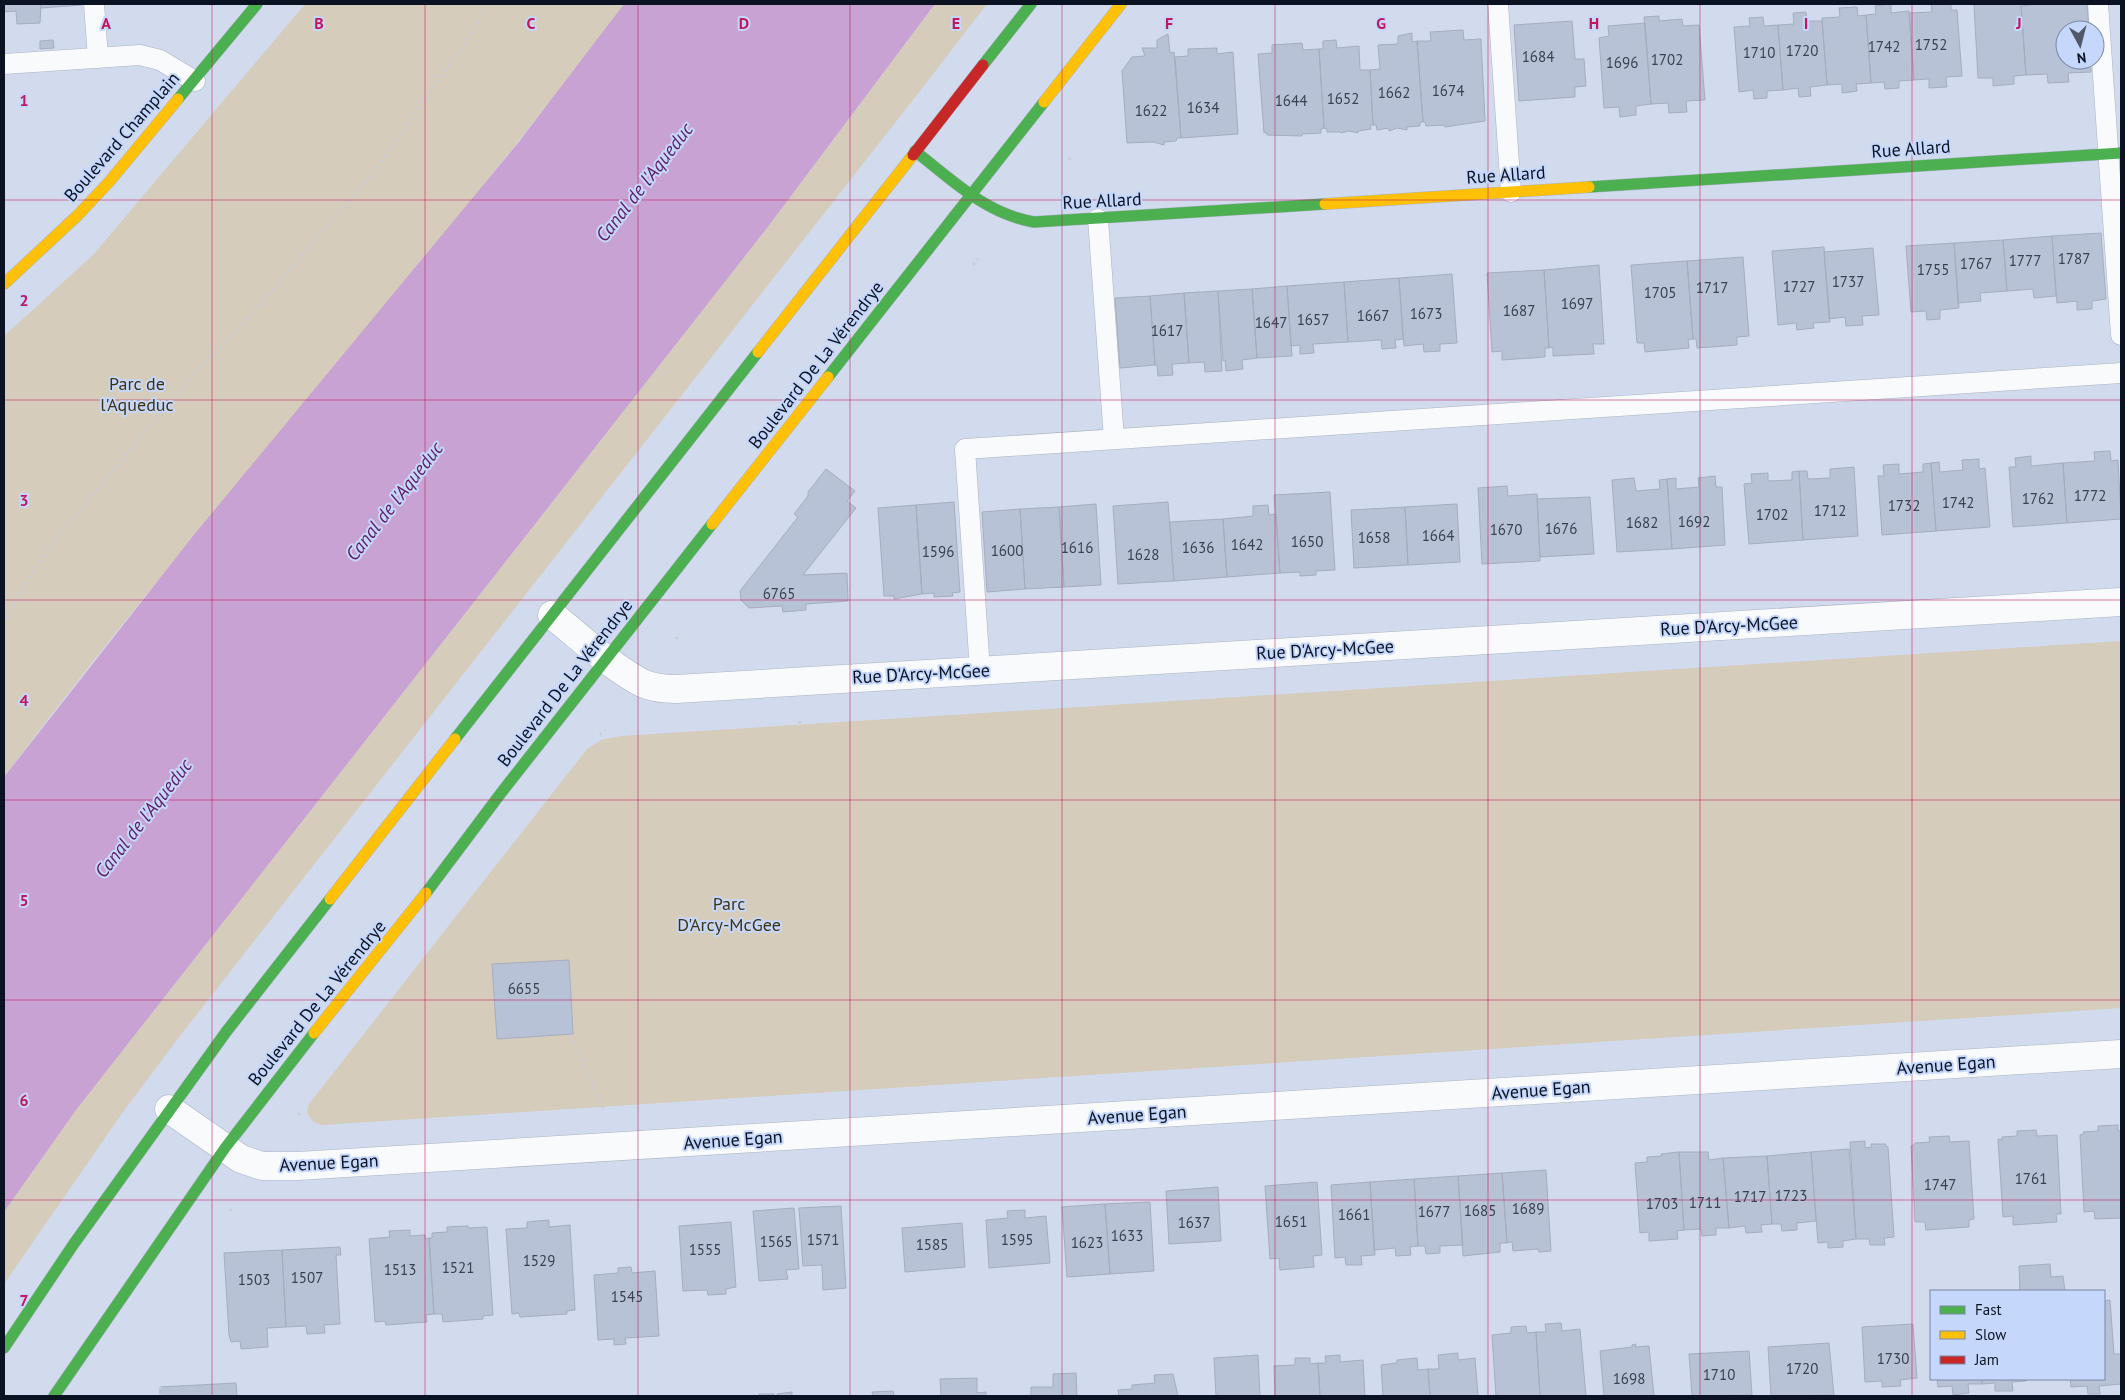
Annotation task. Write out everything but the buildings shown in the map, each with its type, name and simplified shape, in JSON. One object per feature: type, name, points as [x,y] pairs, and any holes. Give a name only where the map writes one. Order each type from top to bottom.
[{"type":"main road","name":"Boulevard Champlain","points":[[4,284],[103,189],[195,81],[257,4]]},
{"type":"main road","points":[[4,1348],[68,1252],[169,1109],[232,1025],[1031,4]]},
{"type":"main road","name":"Boulevard De La Vérendrye","points":[[62,1393],[225,1148],[283,1071],[404,922],[501,793],[1121,4]]},
{"type":"main road","name":"Rue Allard","points":[[916,151],[998,212],[1014,220],[1034,222],[2114,153]]},
{"type":"street","name":"Rue D'Arcy-McGee","points":[[552,615],[608,659],[642,682],[660,689],[676,689],[2121,602]]},
{"type":"street","name":"Avenue Egan","points":[[169,1109],[242,1159],[262,1166],[298,1166],[2121,1054]]},
{"type":"lane","points":[[94,4],[98,58]]},
{"type":"lane","points":[[1498,4],[1510,192]]},
{"type":"lane","points":[[2098,4],[2114,153],[2121,334]]},
{"type":"lane","points":[[4,64],[140,55],[152,58],[195,81]]},
{"type":"lane","points":[[1098,219],[1114,439]]},
{"type":"lane","points":[[980,671],[965,449],[2121,372]]},
{"type":"path","points":[[4,624],[26,583],[50,546],[191,377],[242,325],[373,173],[467,40],[488,4]]},
{"type":"path","points":[[1068,160],[1072,156]]},
{"type":"path","points":[[973,265],[978,260]]},
{"type":"path","points":[[676,639],[680,633]]},
{"type":"path","points":[[800,721],[800,732]]},
{"type":"path","points":[[600,735],[605,730]]},
{"type":"path","points":[[570,1035],[605,1111]]},
{"type":"path","points":[[298,1115],[302,1110]]},
{"type":"path","points":[[230,1211],[233,1205]]},
{"type":"path","points":[[160,1387],[160,1396]]},
{"type":"green space","name":"Parc de l'Aqueduc","points":[[305,4],[624,4],[472,199],[157,582],[4,777],[4,336],[93,255]]},
{"type":"green space","points":[[935,4],[987,4],[183,1032],[123,1112],[4,1284],[4,1212],[76,1110],[767,228]]},
{"type":"green space","name":"Parc D'Arcy-McGee","points":[[2121,641],[2121,1008],[322,1125],[312,1121],[307,1111],[309,1104],[587,749],[601,740],[621,736]]},
{"type":"water","name":"Canal de l'Aqueduc","points":[[624,4],[935,4],[767,228],[76,1110],[4,1212],[4,777],[193,536],[518,143]]},
{"type":"traffic: fast","points":[[178,99],[257,4]]},
{"type":"traffic: fast","points":[[983,65],[1031,4]]},
{"type":"traffic: fast","points":[[828,377],[1044,102]]},
{"type":"traffic: fast","points":[[915,151],[956,184],[985,204],[1000,212],[1034,222],[1325,204]]},
{"type":"traffic: fast","points":[[1589,187],[2121,153]]},
{"type":"traffic: fast","points":[[455,739],[758,352]]},
{"type":"traffic: fast","points":[[426,893],[501,793],[712,524]]},
{"type":"traffic: fast","points":[[4,1348],[73,1245],[226,1032],[330,899]]},
{"type":"traffic: fast","points":[[54,1396],[225,1148],[314,1033]]},
{"type":"traffic: slow","points":[[1044,102],[1121,4]]},
{"type":"traffic: slow","points":[[4,284],[78,215],[109,182],[178,99]]},
{"type":"traffic: slow","points":[[758,352],[913,155]]},
{"type":"traffic: slow","points":[[1325,204],[1589,187]]},
{"type":"traffic: slow","points":[[712,524],[828,377]]},
{"type":"traffic: slow","points":[[330,899],[455,739]]},
{"type":"traffic: slow","points":[[314,1033],[426,893]]},
{"type":"traffic: jam","points":[[913,155],[983,65]]}]
